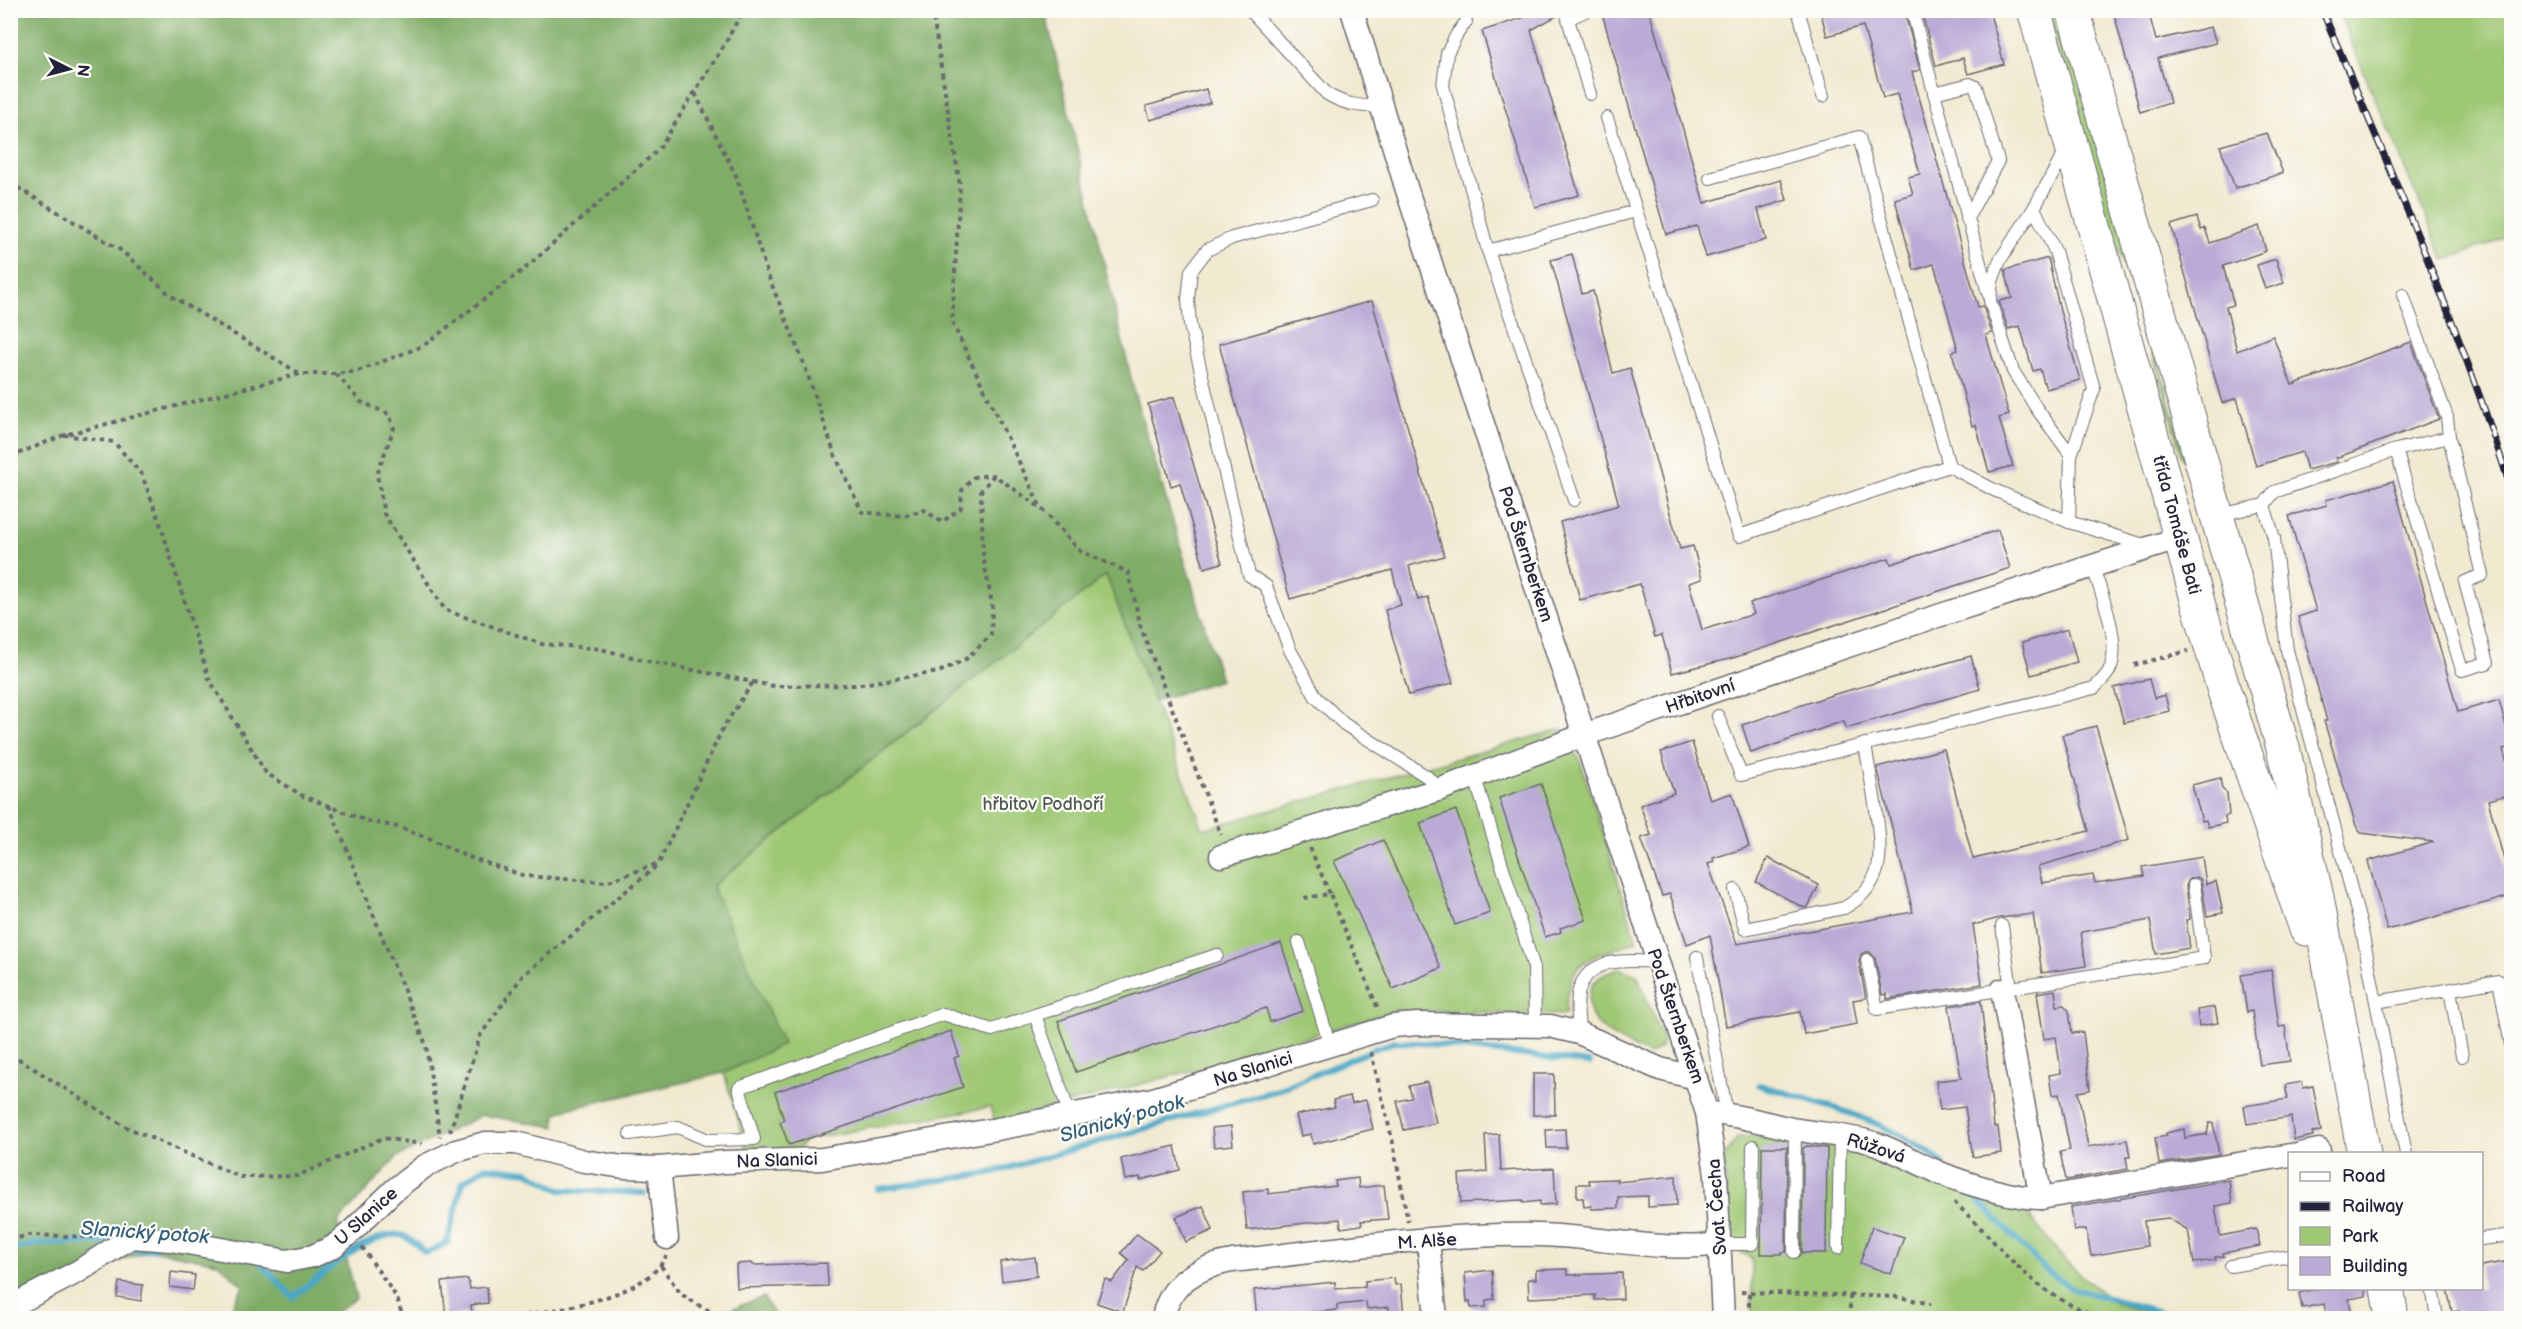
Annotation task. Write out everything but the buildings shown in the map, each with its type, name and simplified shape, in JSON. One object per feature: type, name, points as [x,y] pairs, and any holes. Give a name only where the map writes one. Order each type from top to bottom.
[{"type":"main road","name":"třída Tomáše Bati","points":[[2034,10],[2071,141],[2165,543],[2225,694],[2342,1033]]},
{"type":"main road","name":"třída Tomáše Bati","points":[[2073,10],[2219,515],[2283,748],[2318,897],[2364,1152]]},
{"type":"main road","points":[[2165,543],[2219,515]]},
{"type":"main road","points":[[2387,1290],[2392,1318]]},
{"type":"street","name":"Pod Šternberkem","points":[[1352,10],[1407,190],[1657,962],[1708,1100]]},
{"type":"street","name":"Hřbitovní","points":[[1224,854],[1251,849],[1302,831],[1441,789],[1584,735],[1913,624],[2165,543]]},
{"type":"street","points":[[2006,989],[2041,1198]]},
{"type":"street","name":"Na Slanici","points":[[659,1167],[822,1159],[1070,1115],[1153,1099],[1393,1026],[1418,1024],[1550,1026],[1579,1033],[1660,1070],[1708,1100]]},
{"type":"street","name":"Růžová","points":[[1708,1100],[1795,1129],[1875,1144],[1929,1168],[2022,1197],[2041,1198],[2288,1155]]},
{"type":"street","name":"Svat. Čecha","points":[[1708,1100],[1716,1175],[1724,1318]]},
{"type":"street","name":"U Slanice","points":[[121,1244],[171,1240],[287,1261],[300,1260],[333,1247],[412,1175],[443,1156],[467,1147],[500,1142],[516,1143],[605,1165],[659,1167]]},
{"type":"street","points":[[659,1167],[667,1238]]},
{"type":"street","name":"M. Alše","points":[[1163,1318],[1165,1307],[1176,1288],[1209,1265],[1501,1235],[1540,1235],[1688,1246],[1720,1245]]},
{"type":"street","points":[[1428,1241],[1436,1318]]},
{"type":"street","points":[[10,1307],[79,1271],[121,1244]]},
{"type":"lane","points":[[1250,10],[1327,94],[1338,101],[1358,107],[1382,106]]},
{"type":"lane","points":[[1587,10],[1568,19],[1590,94]]},
{"type":"lane","points":[[1798,10],[1824,96]]},
{"type":"lane","points":[[1912,10],[1990,301],[2013,371],[2037,409],[2071,455]]},
{"type":"lane","points":[[1466,22],[1447,53],[1443,86],[1488,251],[1574,500]]},
{"type":"lane","points":[[1934,93],[1970,84],[1976,87],[1998,161],[1968,219]]},
{"type":"lane","points":[[1607,118],[1739,536],[1949,466],[1994,490],[2069,522],[2165,543]]},
{"type":"lane","points":[[1710,178],[1859,137],[1949,466]]},
{"type":"lane","points":[[1990,301],[1992,281],[2000,260],[2034,208],[2071,141]]},
{"type":"lane","points":[[1372,200],[1232,238],[1206,250],[1191,271],[1188,298],[1190,325],[1249,575],[1266,586],[1290,650],[1316,698],[1344,724],[1426,776],[1441,789]]},
{"type":"lane","points":[[2034,208],[2055,251],[2094,389],[2071,455],[2069,522]]},
{"type":"lane","points":[[1488,251],[1636,211]]},
{"type":"lane","points":[[2396,450],[2462,670],[2487,663],[2465,582],[2482,575],[2449,437],[2447,417],[2403,295]]},
{"type":"lane","points":[[2219,515],[2264,505],[2274,492],[2396,450],[2449,437]]},
{"type":"lane","points":[[2264,505],[2274,538],[2287,650],[2361,926],[2406,1152]]},
{"type":"lane","points":[[1718,716],[1741,775],[2094,688],[2109,671],[2114,652],[2110,625],[2093,567]]},
{"type":"lane","points":[[1735,890],[1745,929],[1844,909],[1856,901],[1877,871],[1881,850],[1865,744]]},
{"type":"lane","points":[[1475,777],[1534,968],[1535,1026]]},
{"type":"lane","points":[[1867,960],[1877,1010],[2204,958],[2194,885]]},
{"type":"lane","points":[[2002,926],[2006,989]]},
{"type":"lane","points":[[1299,942],[1330,1046]]},
{"type":"lane","points":[[630,1134],[678,1127],[708,1140],[754,1139],[739,1088],[943,1014],[992,1030],[1216,956]]},
{"type":"lane","points":[[1697,957],[1708,1100]]},
{"type":"lane","points":[[1579,1033],[1578,992],[1585,976],[1612,961],[1628,959],[1657,962]]},
{"type":"lane","points":[[2376,1002],[2499,981],[2511,1045]]},
{"type":"lane","points":[[2450,990],[2462,1056]]},
{"type":"lane","points":[[1035,1015],[1070,1115]]},
{"type":"lane","points":[[1794,1252],[1795,1129]]},
{"type":"lane","points":[[1838,1248],[1840,1136]]},
{"type":"lane","points":[[1720,1245],[1752,1244],[1753,1146]]},
{"type":"lane","points":[[2483,1239],[2511,1235]]},
{"type":"lane","points":[[2231,1266],[2288,1256]]},
{"type":"lane","points":[[2432,1290],[2437,1318]]},
{"type":"path","points":[[10,458],[64,435],[300,374],[336,374],[358,370],[423,346],[528,266],[658,149],[695,93],[743,10]]},
{"type":"path","points":[[932,10],[960,186],[952,322],[1042,509]]},
{"type":"path","points":[[695,93],[737,178],[767,273],[804,364],[835,455],[862,512],[903,516],[924,510],[942,522],[961,508],[962,490],[974,477],[993,475],[1042,509],[1080,551],[1128,572],[1141,628],[1224,854]]},
{"type":"path","points":[[10,183],[122,252],[170,295],[300,374]]},
{"type":"path","points":[[336,374],[361,402],[389,414],[394,428],[377,474],[384,514],[445,610],[542,644],[601,649],[773,686],[855,685],[939,672],[966,658],[991,635],[992,603],[983,556],[981,491],[993,475]]},
{"type":"path","points":[[64,435],[114,442],[142,475],[159,520],[209,679],[266,773],[303,796],[368,820],[398,827],[431,839],[463,855],[525,876],[606,882],[659,863]]},
{"type":"path","points":[[2134,665],[2192,650]]},
{"type":"path","points":[[443,1156],[480,1036],[523,975],[659,863],[723,728],[753,682]]},
{"type":"path","points":[[329,804],[426,1045],[443,1156]]},
{"type":"path","points":[[1302,831],[1382,1019],[1393,1026]]},
{"type":"path","points":[[1304,898],[1330,894]]},
{"type":"path","points":[[1366,1035],[1389,1124],[1408,1220]]},
{"type":"path","points":[[10,1057],[14,1056],[124,1126],[240,1177],[297,1176],[383,1138],[423,1144],[443,1156]]},
{"type":"path","points":[[1954,1202],[1976,1221],[2019,1268],[2046,1292],[2077,1310],[2106,1318]]},
{"type":"path","points":[[10,1240],[29,1235],[121,1244]]},
{"type":"path","points":[[509,1318],[574,1305],[640,1283],[661,1266],[666,1257],[667,1238]]},
{"type":"path","points":[[367,1253],[397,1298],[403,1318]]},
{"type":"path","points":[[661,1266],[681,1294],[703,1308],[729,1318]]},
{"type":"path","points":[[1722,1292],[1899,1297],[1931,1304]]},
{"type":"path","points":[[1749,1293],[1749,1318]]},
{"type":"path","points":[[1850,1296],[1850,1318]]},
{"type":"green space","points":[[10,11],[1045,11],[1136,399],[1221,680],[1154,701],[1106,575],[712,886],[783,1044],[724,1073],[567,1109],[556,1114],[555,1127],[482,1115],[397,1157],[338,1222],[356,1298],[328,1318],[226,1318],[243,1286],[218,1263],[152,1250],[11,1297]]},
{"type":"green space","points":[[2047,11],[2061,11],[2186,460],[2181,455],[2139,304],[2105,215]]},
{"type":"green space","points":[[2338,11],[2511,11],[2511,236],[2444,260]]},
{"type":"green space","name":"hřbitov Podhoří","points":[[1106,575],[1203,829],[1562,729],[1581,763],[1637,941],[1596,956],[1577,969],[1568,991],[1565,1015],[1397,1010],[1210,1066],[995,1122],[990,1107],[807,1139],[795,1152],[748,1154],[724,1073],[782,1044],[711,887]]},
{"type":"green space","points":[[1620,969],[1637,975],[1663,1040],[1661,1047],[1649,1055],[1617,1039],[1598,1025],[1592,1016],[1589,1005],[1594,983],[1605,974]]},
{"type":"green space","points":[[1738,1137],[1814,1138],[1877,1160],[1926,1183],[1949,1185],[2025,1211],[2066,1262],[2114,1303],[2166,1318],[1752,1318],[1752,1258],[1731,1247],[1724,1157]]},
{"type":"green space","points":[[763,1297],[777,1318],[708,1318]]},
{"type":"waterway","name":"Slanický potok","points":[[1373,1049],[1395,1042],[1423,1043],[1590,1063]]},
{"type":"waterway","name":"Slanický potok","points":[[878,1189],[990,1173],[1275,1091],[1368,1052]]},
{"type":"waterway","name":"Slanický potok","points":[[1759,1085],[1832,1107],[1879,1125],[1924,1149],[1944,1164]]},
{"type":"waterway","name":"Slanický potok","points":[[262,1265],[293,1297],[344,1257],[388,1235],[403,1236],[426,1253],[447,1243],[463,1182],[485,1167],[528,1172],[560,1190],[644,1193]]},
{"type":"waterway","name":"Slanický potok","points":[[1973,1195],[2046,1270],[2071,1288],[2182,1318]]},
{"type":"waterway","name":"Slanický potok","points":[[10,1250],[36,1244],[111,1242]]},
{"type":"waterway","name":"Slanický potok","points":[[126,1247],[134,1250],[155,1249]]},
{"type":"railway","points":[[2322,10],[2447,309],[2492,430],[2512,492]]}]
